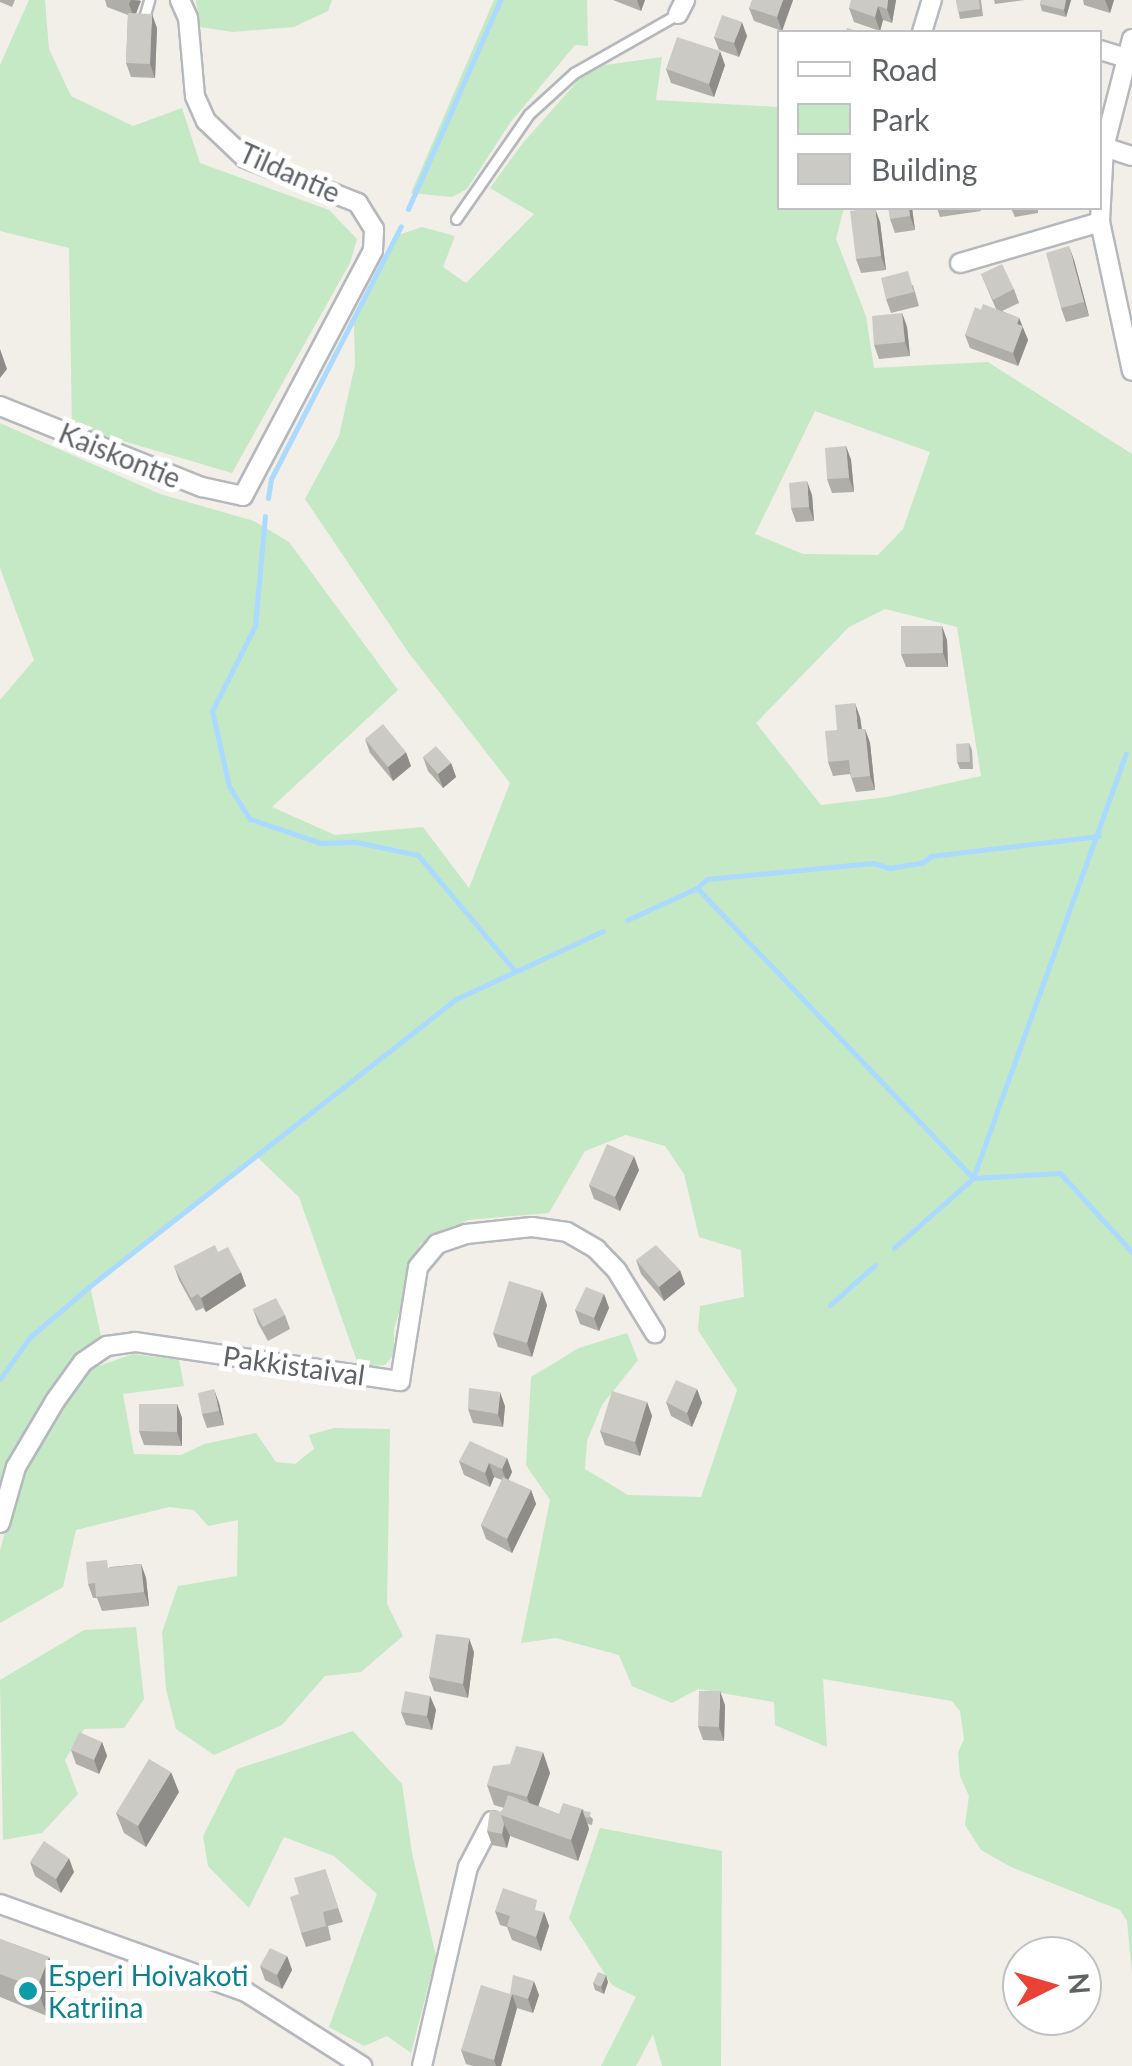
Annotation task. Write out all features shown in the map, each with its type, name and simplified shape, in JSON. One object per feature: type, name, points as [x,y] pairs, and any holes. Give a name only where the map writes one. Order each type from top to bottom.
[{"type":"street","name":"Tildantie","points":[[180,0],[188,18],[194,96],[206,121],[244,158],[358,203],[368,214],[375,238],[374,250],[243,496]]},
{"type":"street","points":[[923,30],[932,0]]},
{"type":"street","points":[[1102,50],[1129,48],[1104,147],[1102,184]]},
{"type":"street","points":[[1104,147],[1132,156]]},
{"type":"street","points":[[1101,210],[1132,371]]},
{"type":"street","points":[[960,263],[1100,222]]},
{"type":"street","name":"Kaiskontie","points":[[0,406],[202,488],[243,496]]},
{"type":"street","name":"Pakkistaival","points":[[0,1523],[16,1467],[55,1401],[83,1362],[107,1346],[135,1342],[400,1381],[418,1267],[437,1244],[466,1234],[532,1227],[567,1232],[596,1249],[616,1271],[655,1333]]},
{"type":"street","points":[[422,2066],[468,1867],[492,1821]]},
{"type":"street","points":[[0,1904],[246,1992],[362,2066]]},
{"type":"lane","points":[[144,18],[149,0]]},
{"type":"lane","points":[[456,219],[520,126],[574,73],[681,7]]},
{"type":"green space","points":[[29,0],[45,0],[49,49],[71,96],[133,126],[182,108],[200,163],[329,210],[357,239],[350,263],[232,473],[72,426],[69,248],[0,231],[0,65]]},
{"type":"green space","points":[[196,0],[332,0],[328,11],[294,27],[233,32],[200,27]]},
{"type":"green space","points":[[494,0],[587,0],[588,46],[575,45],[510,123],[467,189],[452,197],[411,193]]},
{"type":"green space","points":[[662,57],[656,100],[777,107],[777,210],[843,210],[836,239],[866,316],[874,368],[988,362],[1132,454],[1132,1974],[1127,1921],[1120,1910],[1011,1867],[981,1850],[965,1825],[969,1796],[960,1776],[958,1753],[964,1739],[960,1711],[952,1701],[823,1679],[827,1747],[775,1725],[774,1702],[698,1689],[672,1703],[632,1686],[619,1655],[556,1638],[521,1643],[550,1500],[526,1465],[531,1377],[579,1348],[627,1333],[638,1360],[602,1405],[587,1441],[585,1469],[628,1495],[701,1497],[737,1390],[698,1330],[700,1306],[744,1297],[741,1250],[699,1237],[684,1174],[665,1146],[626,1135],[585,1151],[549,1213],[468,1220],[420,1244],[394,1329],[394,1354],[385,1365],[359,1367],[299,1197],[256,1156],[90,1286],[101,1336],[79,1352],[0,1484],[0,700],[34,660],[0,568],[0,423],[160,494],[254,521],[289,542],[398,690],[272,807],[335,835],[423,827],[469,888],[510,783],[408,652],[305,499],[339,436],[355,365],[354,323],[395,236],[422,227],[455,236],[443,267],[466,283],[534,214],[490,188],[522,144],[582,76],[605,65]],"holes":[[[815,411],[930,452],[903,529],[878,555],[803,554],[755,534]],[[885,609],[957,627],[981,776],[887,797],[821,805],[756,723],[849,627]]]},
{"type":"green space","points":[[133,1354],[179,1360],[184,1386],[123,1394],[134,1454],[181,1455],[204,1444],[256,1433],[276,1462],[295,1464],[314,1449],[309,1435],[334,1428],[390,1429],[387,1604],[403,1636],[361,1672],[325,1676],[282,1725],[214,1755],[176,1729],[166,1689],[162,1632],[178,1586],[237,1576],[238,1520],[208,1526],[194,1510],[169,1507],[76,1530],[63,1587],[0,1623],[0,1551],[21,1470],[61,1404],[90,1369]]},
{"type":"green space","points":[[136,1627],[144,1699],[124,1728],[84,1729],[65,1760],[78,1794],[42,1833],[3,1840],[0,1680],[84,1630]]},
{"type":"green space","points":[[353,1731],[402,1784],[412,1853],[436,1956],[411,2053],[387,2036],[364,2046],[329,2027],[377,1894],[334,1856],[284,1837],[249,1908],[208,1866],[203,1836],[237,1769]]},
{"type":"green space","points":[[600,1828],[722,1851],[721,2066],[662,2066],[653,2034],[636,2066],[601,2066],[636,1997],[612,1985],[569,1918]]},
{"type":"building","points":[[752,0],[783,0],[777,17],[749,8]]},
{"type":"building","points":[[851,0],[888,0],[887,9],[878,6],[875,17],[849,8]]},
{"type":"building","points":[[956,0],[979,0],[980,9],[958,12]]},
{"type":"building","points":[[1041,0],[1066,0],[1064,10],[1040,4]]},
{"type":"building","points":[[128,13],[152,14],[150,64],[126,63]]},
{"type":"building","points":[[722,15],[742,22],[734,43],[714,37]]},
{"type":"building","points":[[677,37],[720,51],[709,84],[666,69]]},
{"type":"building","points":[[875,210],[881,256],[856,259],[850,211]]},
{"type":"building","points":[[888,210],[909,210],[910,216],[890,219]]},
{"type":"building","points":[[1069,246],[1084,302],[1061,308],[1046,253]]},
{"type":"building","points":[[1002,264],[1014,289],[993,300],[981,274]]},
{"type":"building","points":[[908,271],[914,292],[886,299],[881,278]]},
{"type":"building","points":[[983,304],[1019,318],[1017,324],[1023,326],[1013,353],[965,335],[975,307],[981,310]]},
{"type":"building","points":[[902,313],[905,342],[874,345],[872,316]]},
{"type":"building","points":[[846,446],[849,478],[827,479],[825,448]]},
{"type":"building","points":[[807,481],[809,507],[791,508],[789,483]]},
{"type":"building","points":[[901,626],[942,626],[943,653],[901,654]]},
{"type":"building","points":[[855,703],[858,729],[865,729],[870,776],[851,778],[849,760],[828,762],[825,731],[837,730],[835,705]]},
{"type":"building","points":[[383,724],[406,752],[388,767],[365,739]]},
{"type":"building","points":[[969,743],[970,762],[957,762],[956,744]]},
{"type":"building","points":[[436,746],[451,763],[438,774],[423,757]]},
{"type":"building","points":[[607,1144],[634,1156],[615,1197],[589,1185]]},
{"type":"building","points":[[215,1245],[218,1252],[228,1247],[241,1272],[201,1298],[198,1294],[191,1298],[174,1266]]},
{"type":"building","points":[[656,1245],[680,1270],[659,1287],[636,1260]]},
{"type":"building","points":[[509,1281],[542,1291],[527,1343],[493,1333]]},
{"type":"building","points":[[586,1287],[604,1294],[594,1318],[575,1310]]},
{"type":"building","points":[[276,1298],[285,1315],[263,1327],[253,1309]]},
{"type":"building","points":[[676,1380],[697,1389],[687,1413],[666,1402]]},
{"type":"building","points":[[469,1388],[500,1392],[498,1414],[468,1409]]},
{"type":"building","points":[[214,1389],[219,1411],[202,1414],[198,1393]]},
{"type":"building","points":[[612,1391],[647,1402],[635,1442],[600,1431]]},
{"type":"building","points":[[139,1404],[177,1404],[177,1432],[139,1431]]},
{"type":"building","points":[[470,1441],[507,1458],[502,1469],[489,1463],[485,1473],[459,1461]]},
{"type":"building","points":[[503,1477],[531,1490],[507,1539],[481,1525]]},
{"type":"building","points":[[107,1560],[108,1568],[141,1564],[144,1592],[96,1597],[95,1583],[88,1584],[86,1562]]},
{"type":"building","points":[[436,1634],[469,1638],[463,1684],[429,1677]]},
{"type":"building","points":[[405,1691],[430,1696],[427,1716],[401,1712]]},
{"type":"building","points":[[699,1691],[720,1691],[719,1727],[698,1726]]},
{"type":"building","points":[[79,1732],[102,1742],[94,1760],[71,1750]]},
{"type":"building","points":[[516,1746],[543,1752],[527,1797],[487,1785],[493,1766],[510,1764]]},
{"type":"building","points":[[149,1759],[171,1772],[138,1826],[116,1813]]},
{"type":"building","points":[[508,1795],[559,1814],[563,1803],[582,1809],[571,1840],[501,1815]]},
{"type":"building","points":[[490,1810],[502,1812],[502,1834],[487,1831]]},
{"type":"building","points":[[44,1841],[69,1858],[56,1879],[30,1862]]},
{"type":"building","points":[[325,1869],[338,1908],[323,1912],[326,1926],[301,1933],[290,1897],[299,1894],[294,1878]]},
{"type":"building","points":[[503,1888],[537,1900],[535,1910],[544,1912],[536,1937],[507,1926],[510,1916],[495,1911]]},
{"type":"building","points":[[0,1939],[49,1957],[37,1988],[0,1974]]},
{"type":"building","points":[[270,1948],[287,1956],[277,1975],[260,1966]]},
{"type":"building","points":[[598,1972],[606,1975],[601,1987],[593,1983]]},
{"type":"building","points":[[513,1975],[534,1981],[528,1999],[512,1994],[494,2060],[461,2050],[481,1985],[510,1994]]},
{"type":"waterway","points":[[408,209],[500,0]]},
{"type":"waterway","points":[[268,498],[271,479],[401,226]]},
{"type":"waterway","points":[[265,516],[255,626],[212,711],[229,786],[250,819],[321,843],[356,842],[418,855],[515,971]]},
{"type":"waterway","points":[[894,1248],[973,1178],[1126,754]]},
{"type":"waterway","points":[[627,920],[697,888],[707,879],[873,863],[889,868],[922,863],[931,856],[1099,836]]},
{"type":"waterway","points":[[697,888],[973,1178],[1060,1173],[1132,1252]]},
{"type":"waterway","points":[[0,1379],[30,1337],[90,1286],[456,999],[603,931]]},
{"type":"waterway","points":[[830,1305],[875,1265]]},
{"type":"place","name":"Esperi Hoivakoti Katriina","points":[[28,1991]]}]
